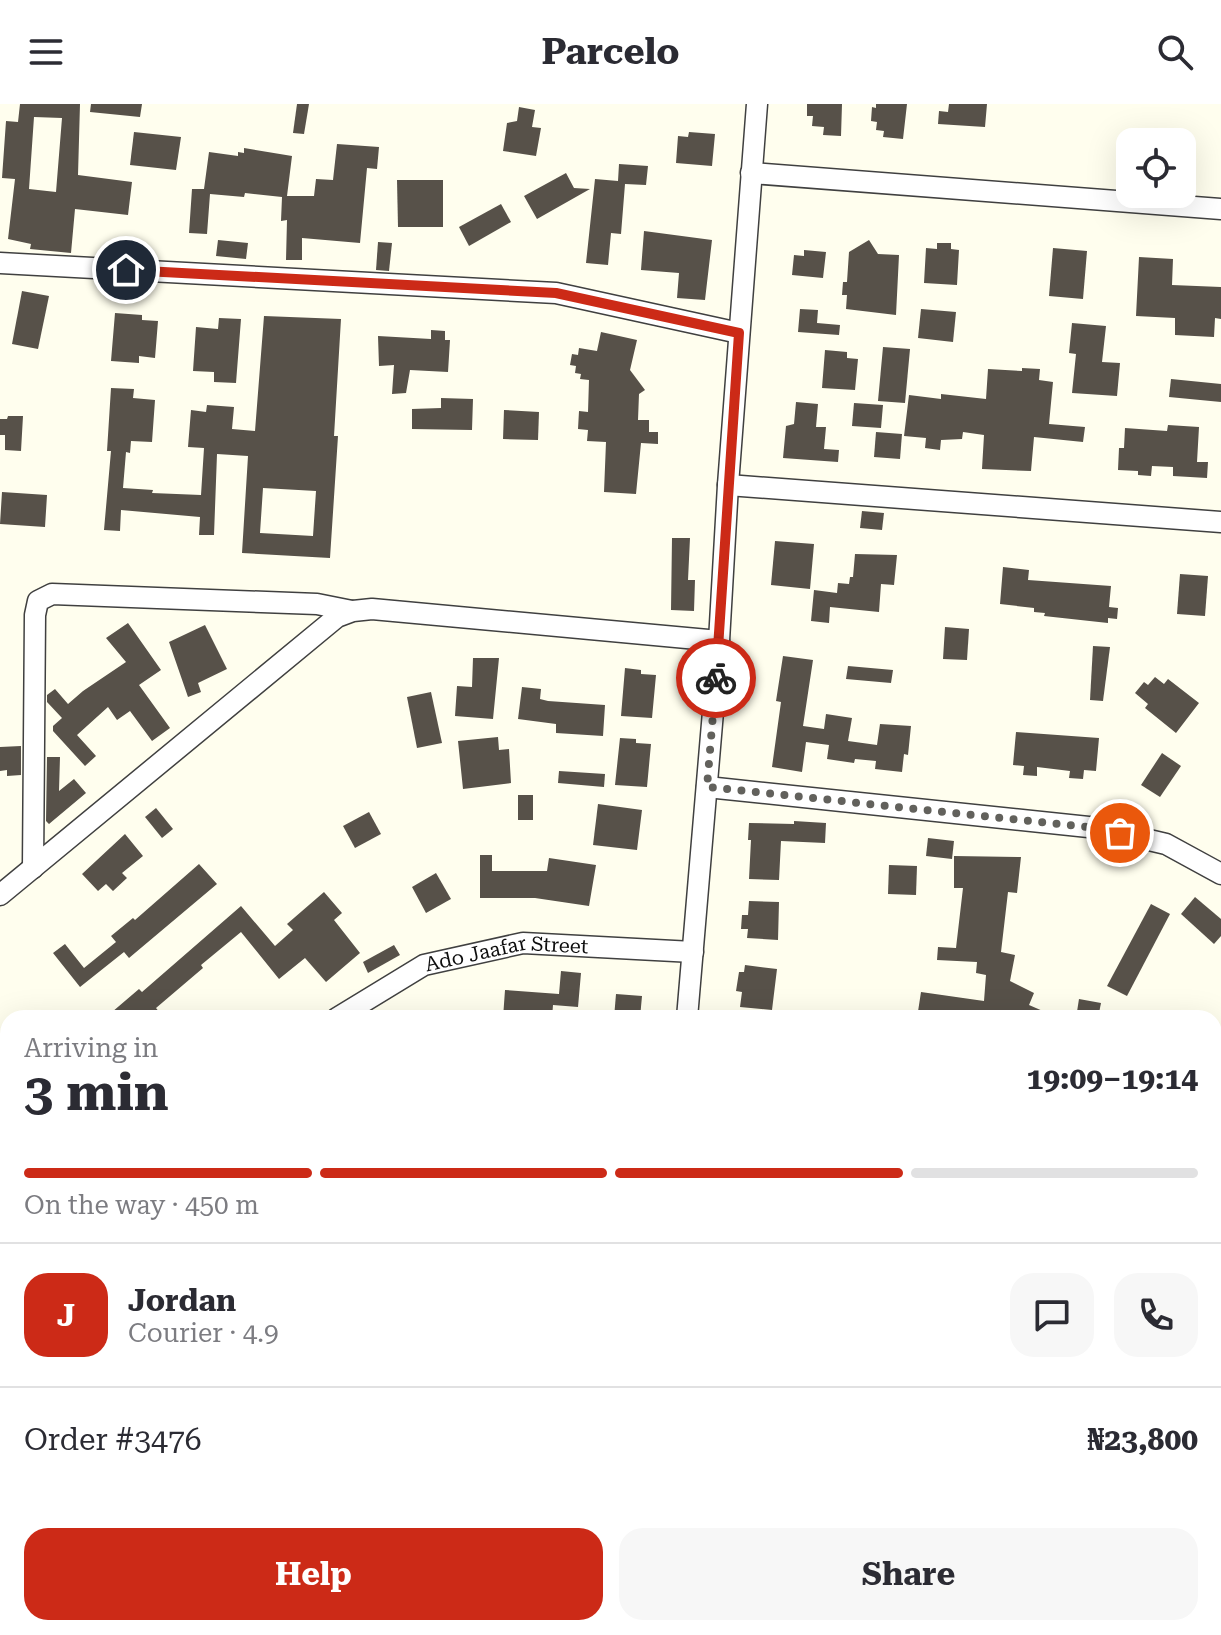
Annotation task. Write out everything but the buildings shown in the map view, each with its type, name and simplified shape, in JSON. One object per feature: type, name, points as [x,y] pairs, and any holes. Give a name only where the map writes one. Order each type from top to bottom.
[{"type":"street","points":[[688,1010],[719,641],[757,104]]},
{"type":"street","points":[[751,173],[1221,209]]},
{"type":"street","points":[[0,263],[556,293],[739,333]]},
{"type":"street","points":[[728,485],[1221,522]]},
{"type":"street","points":[[33,868],[35,615],[38,601],[52,594],[317,604],[353,611]]},
{"type":"street","points":[[0,895],[337,617],[353,611],[372,609],[719,641]]},
{"type":"street","points":[[707,787],[1098,828],[1166,844],[1221,874]]},
{"type":"street","name":"Ado Jaafar Street","points":[[350,1010],[424,965],[523,943],[693,952]]},
{"type":"way so far","points":[[716,678],[707,787],[1098,828],[1120,833]]},
{"type":"route","points":[[126,270],[556,293],[739,333],[716,678]]}]
